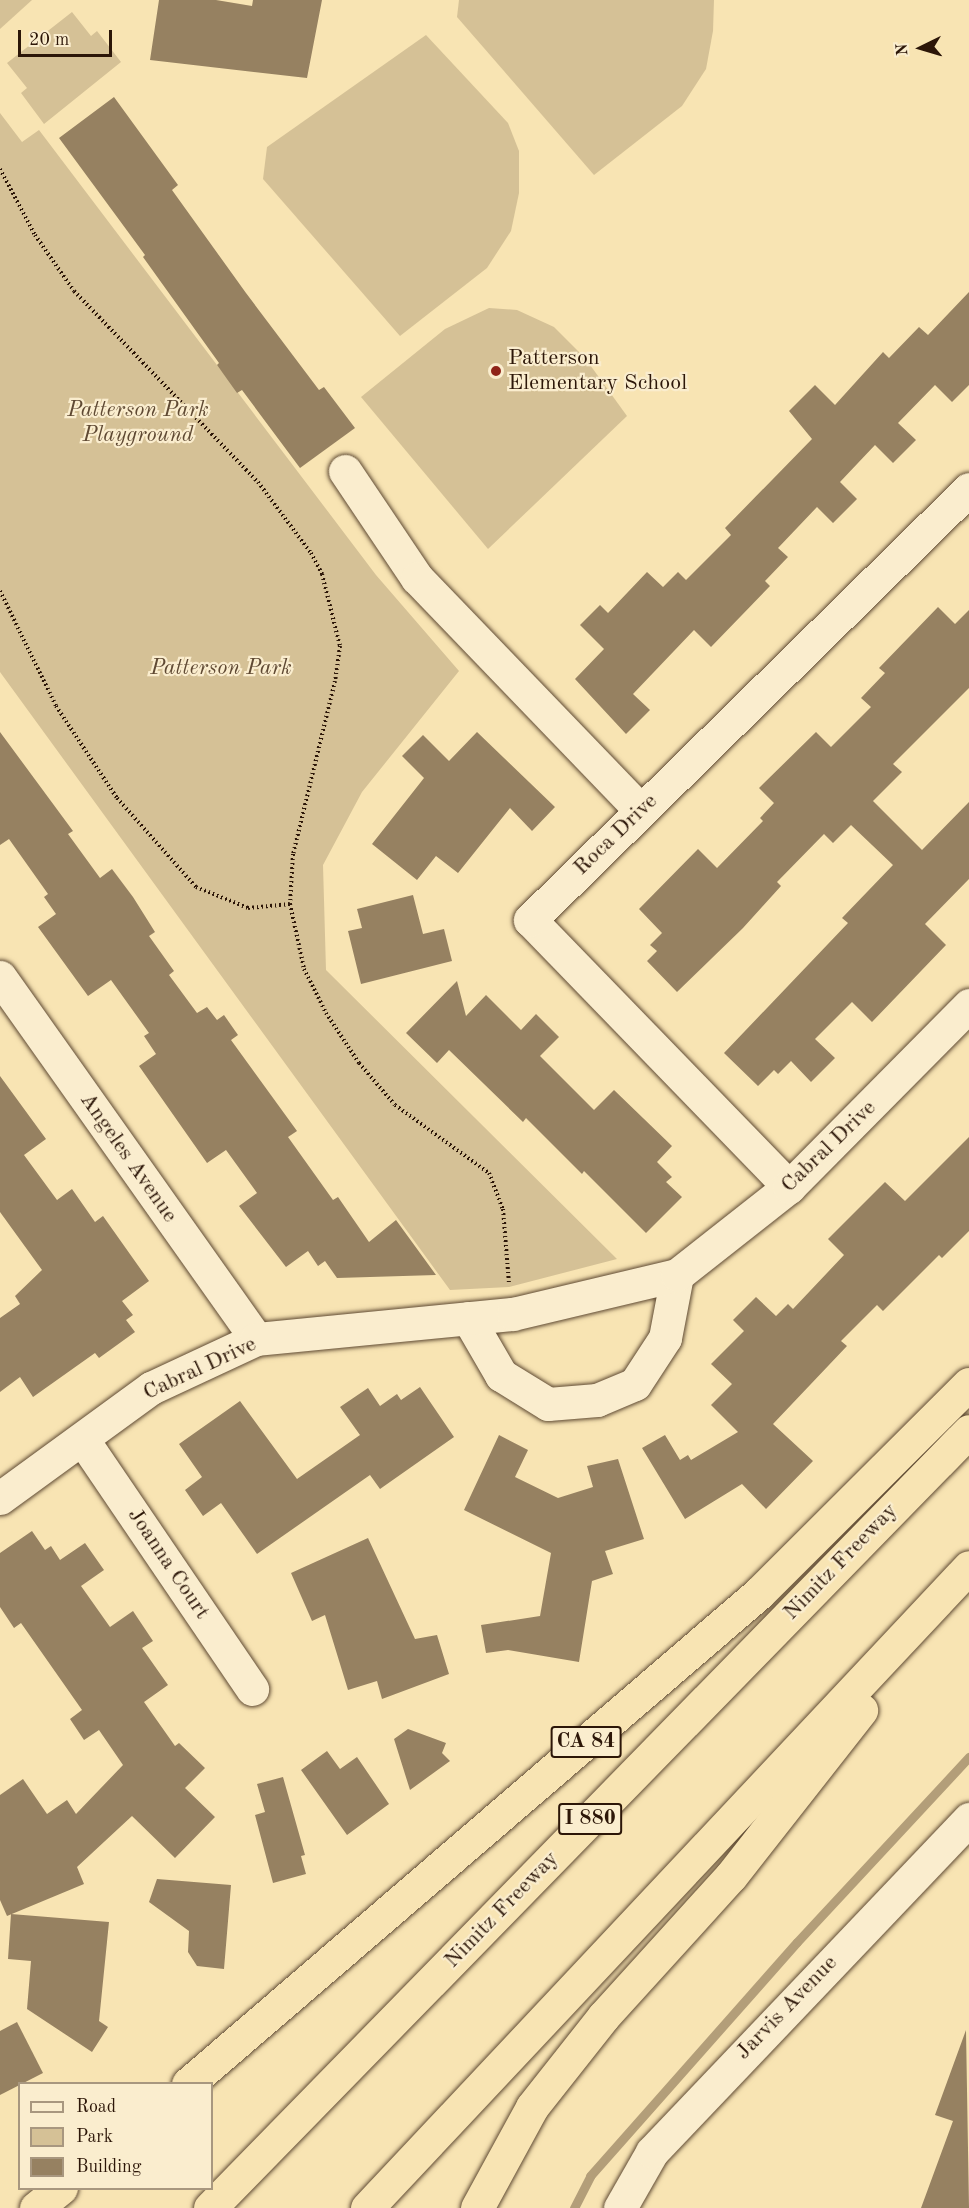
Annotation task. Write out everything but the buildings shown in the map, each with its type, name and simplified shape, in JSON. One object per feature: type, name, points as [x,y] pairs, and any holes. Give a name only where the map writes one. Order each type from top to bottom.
[{"type":"highway","name":"CA 84","points":[[190,2082],[759,1593],[969,1384]]},
{"type":"highway","name":"Nimitz Freeway","points":[[210,2208],[969,1431]]},
{"type":"highway","points":[[367,2208],[969,1567]]},
{"type":"highway","points":[[477,2208],[532,2107],[603,2017],[731,1876],[969,1574]]},
{"type":"highway","points":[[36,2208],[58,2190]]},
{"type":"street","points":[[345,471],[417,578],[641,811]]},
{"type":"street","name":"Roca Drive","points":[[789,1187],[530,920],[969,489]]},
{"type":"street","name":"Angeles Avenue","points":[[0,977],[256,1339]]},
{"type":"street","name":"Cabral Drive","points":[[0,1498],[83,1440],[151,1388],[256,1339],[513,1314],[678,1275],[789,1187],[969,1005]]},
{"type":"street","points":[[468,1318],[501,1375],[548,1404],[597,1400],[635,1384],[665,1338],[678,1275]]},
{"type":"street","name":"Joanna Court","points":[[83,1440],[252,1689]]},
{"type":"street","name":"Jarvis Avenue","points":[[620,2208],[660,2143],[969,1819]]},
{"type":"path","points":[[0,169],[5,182],[74,291],[258,482],[311,553],[322,574],[337,623],[339,660],[297,831],[290,904],[304,969],[326,1013],[359,1063],[396,1105],[489,1173],[503,1209],[513,1314]]},
{"type":"path","points":[[0,186],[5,182]]},
{"type":"path","points":[[0,591],[56,706],[117,798],[196,887],[248,908],[290,904]]},
{"type":"green space","points":[[0,0],[32,0],[0,29]]},
{"type":"green space","points":[[459,0],[714,0],[713,31],[706,69],[682,106],[594,175],[457,17]]},
{"type":"green space","points":[[72,12],[91,36],[97,31],[121,62],[44,124],[21,93],[27,88],[7,63]]},
{"type":"green space","points":[[426,35],[508,123],[519,151],[519,193],[511,231],[487,268],[400,336],[263,179],[267,147]]},
{"type":"green space","name":"Patterson Park","points":[[0,113],[22,142],[39,130],[376,575],[459,671],[362,792],[323,865],[326,970],[617,1259],[509,1287],[450,1290],[0,672]]},
{"type":"green space","points":[[489,308],[517,310],[554,327],[585,358],[627,416],[488,549],[361,397],[445,329]]},
{"type":"waterway","points":[[574,2208],[590,2176],[797,1942],[969,1757]]},
{"type":"place","name":"Patterson Elementary School","points":[[496,371]]},
{"type":"park label","name":"Patterson Park Playground","points":[[138,422]]}]
